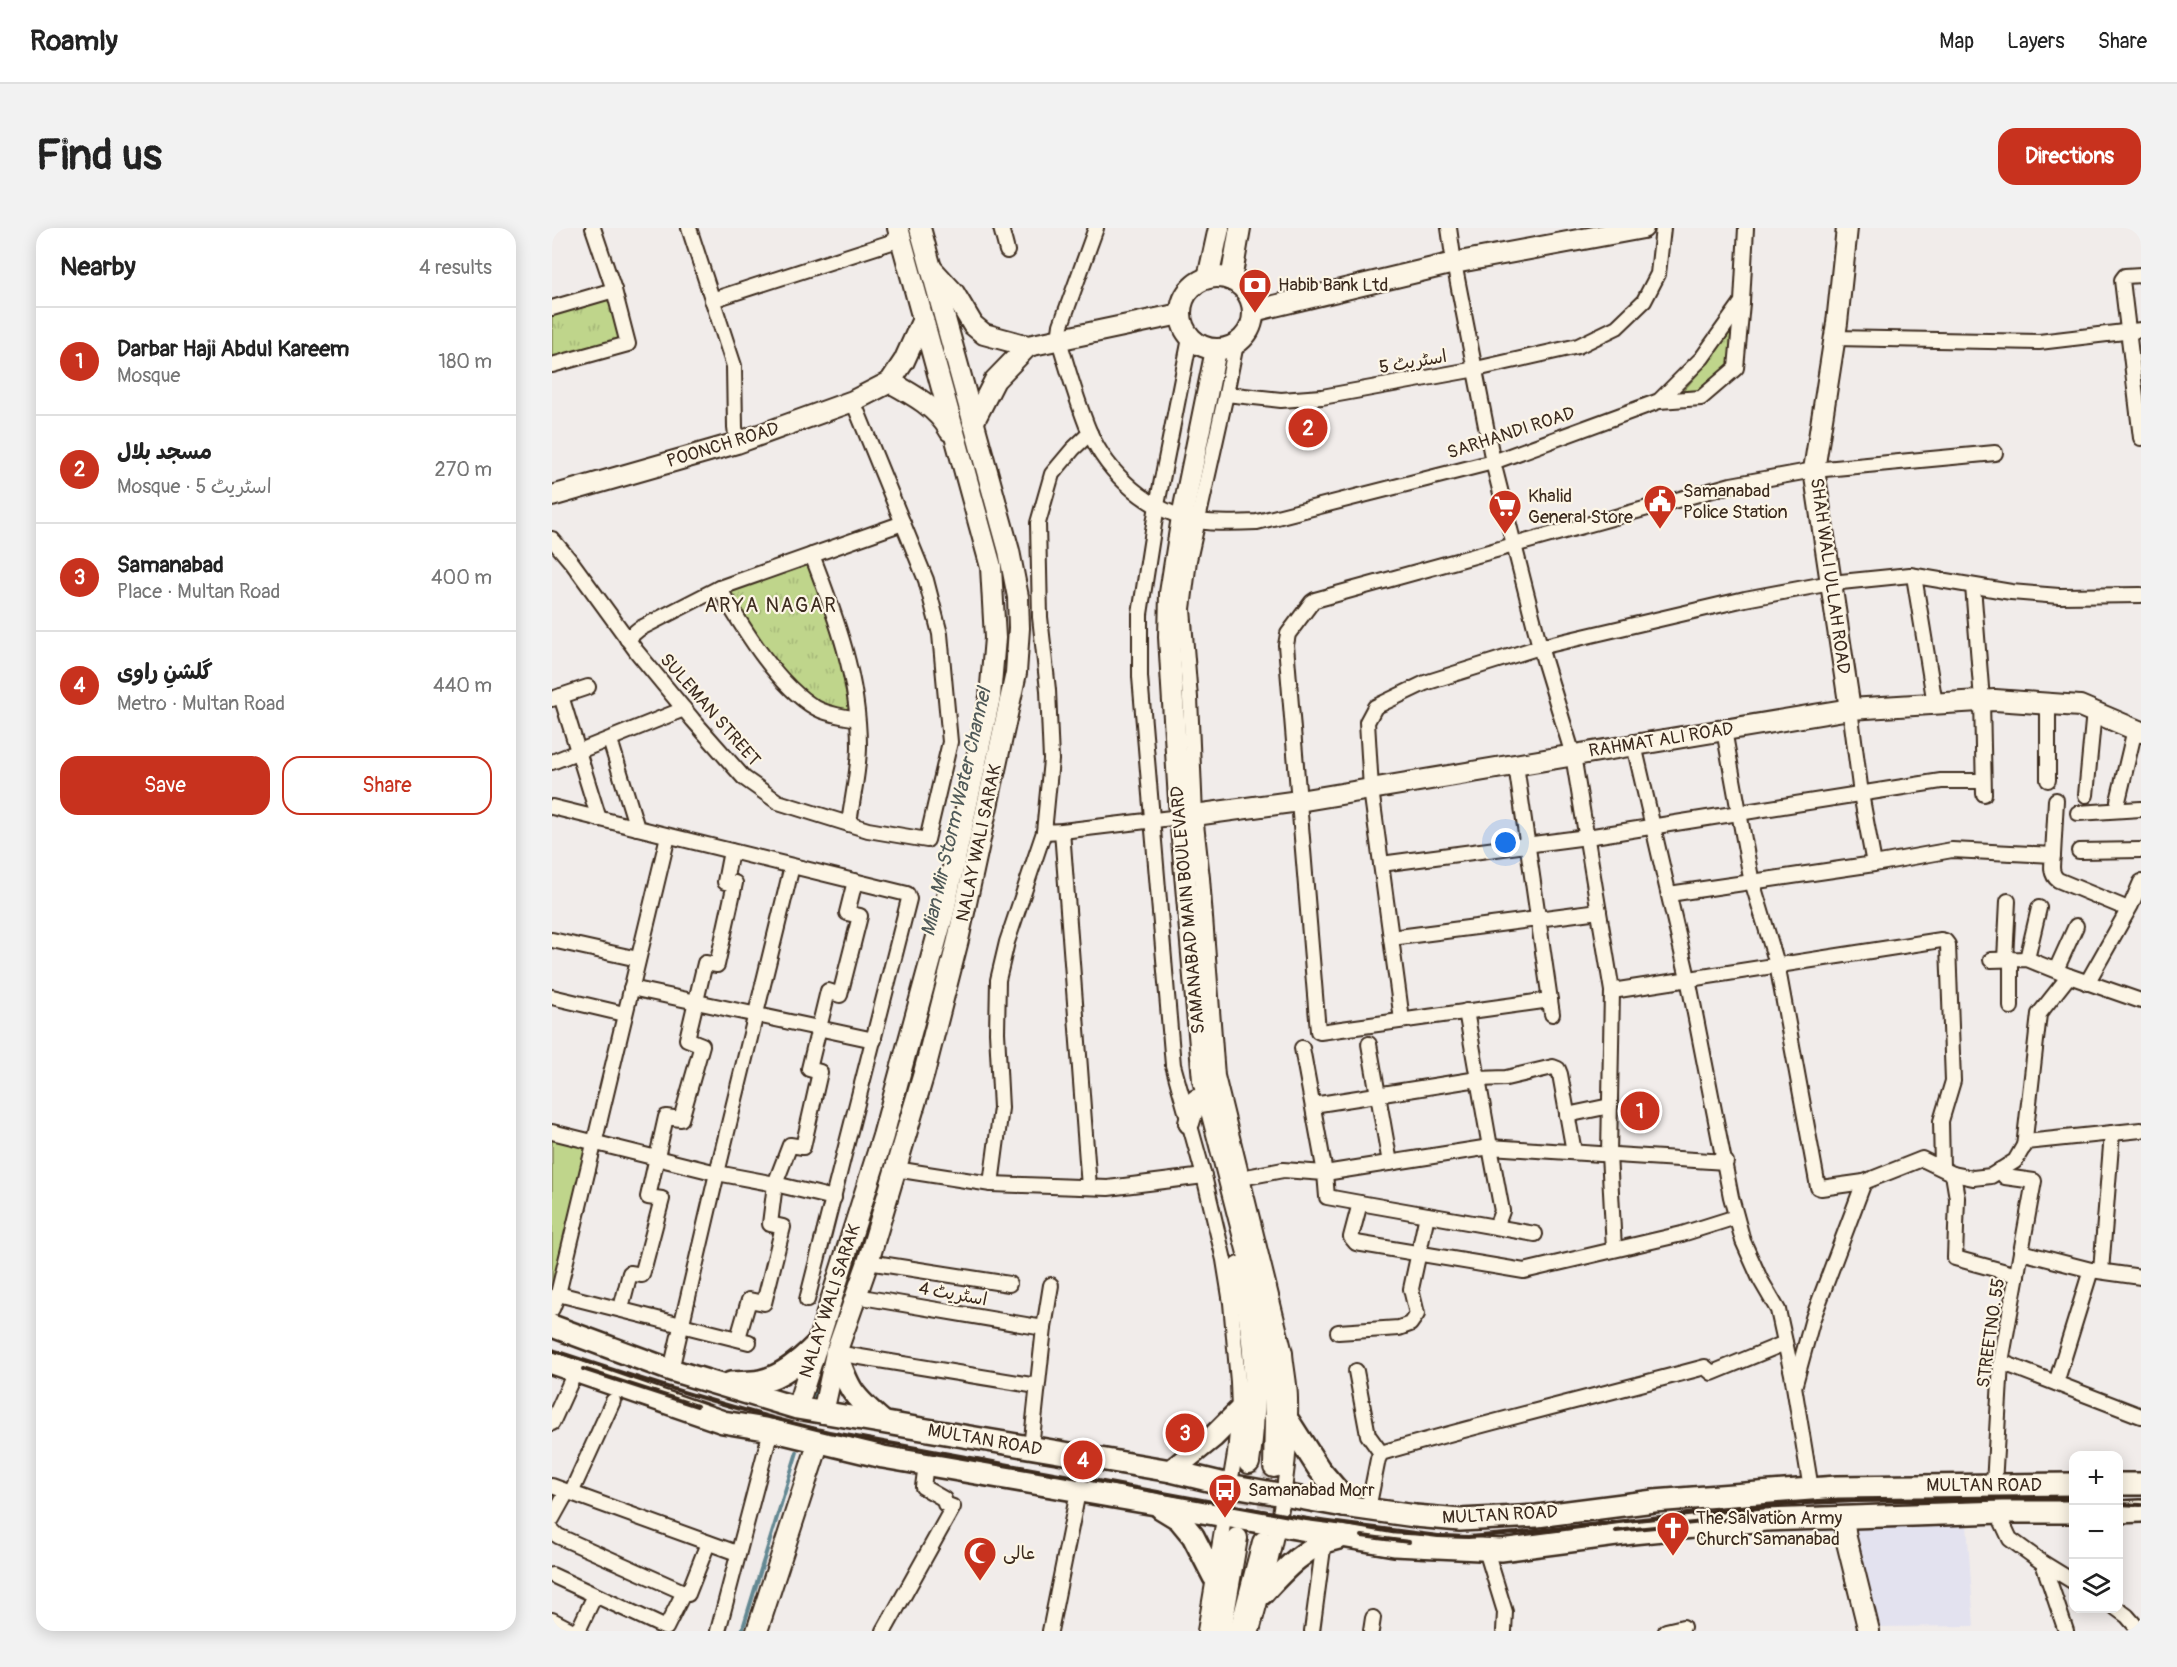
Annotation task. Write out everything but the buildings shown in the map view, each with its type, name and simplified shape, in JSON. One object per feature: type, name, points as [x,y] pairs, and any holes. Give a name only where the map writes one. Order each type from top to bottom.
[{"type":"main road","name":"NALAY WALI SARAK","points":[[797,1408],[826,1349],[856,1296],[868,1262],[924,1073],[958,940],[1016,673],[1019,628],[1018,597],[1009,550],[920,228]]},
{"type":"main road","points":[[1208,278],[1219,228]]},
{"type":"main road","points":[[1231,279],[1240,228]]},
{"type":"main road","points":[[1253,311],[1454,263],[1643,228]]},
{"type":"main road","name":"SHAH WALI ULLAH ROAD","points":[[1847,228],[1835,338],[1814,470],[1850,709]]},
{"type":"main road","name":"NALAY WALI SARAK","points":[[823,1413],[826,1349],[937,935],[990,697],[995,638],[991,567],[900,234]]},
{"type":"main road","points":[[930,267],[954,293],[973,325],[984,334],[1028,346],[1180,314]]},
{"type":"main road","points":[[1208,278],[1231,279],[1246,292],[1253,311],[1251,324],[1245,336],[1236,344],[1204,345],[1182,323],[1180,314],[1182,302],[1188,291],[1197,282],[1208,278]]},
{"type":"main road","name":"POONCH ROAD","points":[[552,496],[737,443],[853,401],[890,382],[904,362],[923,319]]},
{"type":"main road","name":"SAMANABAD MAIN BOULEVARD","points":[[1204,345],[1177,514],[1168,623],[1174,818],[1199,1039],[1203,1102],[1249,1324],[1255,1385],[1249,1463]]},
{"type":"main road","points":[[973,423],[995,380],[1028,346]]},
{"type":"main road","points":[[890,382],[911,393],[930,407],[946,424],[956,443]]},
{"type":"main road","name":"RAHMAT ALI ROAD","points":[[1174,818],[1299,801],[1850,709],[1982,700],[2048,703],[2080,706],[2138,730]]},
{"type":"main road","points":[[937,935],[958,940]]},
{"type":"main road","points":[[1189,1123],[1203,1102],[1227,1119]]},
{"type":"main road","name":"SAMANABAD MAIN BOULEVARD","points":[[1203,1102],[1262,1307],[1272,1356],[1275,1421],[1274,1467]]},
{"type":"main road","name":"MULTAN ROAD","points":[[552,1326],[671,1370],[797,1408],[882,1421],[948,1435],[1171,1470],[1229,1485],[1344,1506],[1437,1518],[1497,1519],[1654,1501],[1811,1489],[1905,1485],[2069,1484]]},
{"type":"main road","points":[[715,1383],[760,1382],[826,1349],[853,1394],[882,1421]]},
{"type":"main road","name":"MULTAN ROAD","points":[[552,1363],[723,1422],[771,1430],[883,1457],[1224,1516],[1334,1539],[1394,1545],[1501,1550],[1632,1533],[1765,1520],[2069,1512]]},
{"type":"main road","points":[[1171,1470],[1213,1437],[1239,1411]]},
{"type":"main road","points":[[1289,1422],[1319,1469],[1336,1489],[1344,1506]]},
{"type":"main road","points":[[757,1631],[819,1441]]},
{"type":"main road","points":[[2123,1484],[2141,1484]]},
{"type":"main road","points":[[1156,1505],[1179,1519],[1193,1536],[1214,1577]]},
{"type":"main road","points":[[2123,1512],[2141,1511]]},
{"type":"main road","points":[[1843,1517],[1869,1631]]},
{"type":"main road","points":[[1221,1631],[1237,1538]]},
{"type":"main road","points":[[1262,1594],[1296,1560],[1334,1539]]},
{"type":"main road","points":[[1240,1631],[1263,1542]]},
{"type":"street","points":[[552,365],[628,344],[614,290],[593,228]]},
{"type":"street","points":[[689,228],[734,366],[737,443]]},
{"type":"street","points":[[1001,228],[1007,251]]},
{"type":"street","points":[[1096,228],[1061,325],[1059,340],[1090,433],[1123,480],[1140,497],[1177,514]]},
{"type":"street","points":[[1449,228],[1493,462],[1540,647],[1573,755],[1612,991],[1609,1154],[1614,1249]]},
{"type":"street","name":"اسٹریٹ 5","points":[[1226,394],[1281,400],[1322,397],[1476,369],[1578,346],[1617,327],[1644,301],[1658,274],[1663,228]]},
{"type":"street","points":[[1659,401],[1701,398],[1736,368],[1746,228]]},
{"type":"street","points":[[712,300],[900,234]]},
{"type":"street","points":[[2141,275],[2125,276],[2122,280],[2135,331],[2141,438]]},
{"type":"street","points":[[552,308],[614,290]]},
{"type":"street","name":"SARHANDI ROAD","points":[[1177,514],[1225,523],[1257,522],[1493,462],[1659,401],[1702,358],[1742,302]]},
{"type":"street","points":[[1835,338],[2039,342],[2135,331]]},
{"type":"street","points":[[1236,344],[1226,394],[1177,514],[1140,614],[1140,677],[1174,818],[1202,878],[1217,1076],[1285,1353],[1290,1399],[1284,1495],[1252,1631]]},
{"type":"street","points":[[1177,514],[1204,345]]},
{"type":"street","points":[[627,639],[639,629],[719,588],[903,523],[853,401]]},
{"type":"street","points":[[991,1184],[1001,1108],[997,1032],[998,980],[1007,942],[1044,832],[1051,760],[1048,690],[1040,618],[1038,524],[1052,474],[1072,449],[1090,433]]},
{"type":"street","points":[[1550,1000],[1318,1031],[1286,639],[1312,602],[1514,543],[1731,485],[1814,470],[1995,453]]},
{"type":"street","name":"SULEMAN STREET","points":[[552,539],[573,564],[627,639],[744,778],[778,802],[868,830],[927,840],[950,742],[940,634],[926,580],[903,523]]},
{"type":"street","points":[[812,555],[837,620],[852,676],[859,747],[849,824]]},
{"type":"street","points":[[1914,576],[1935,704]]},
{"type":"street","points":[[1402,1020],[1371,789],[1367,722],[1375,707],[1425,683],[1540,647],[1745,599],[1831,583],[1914,576],[2011,592],[2059,596],[2141,595]]},
{"type":"street","points":[[1381,864],[1527,846],[1941,781],[1984,788],[1982,700],[1973,586]]},
{"type":"street","points":[[719,588],[743,627],[781,677],[800,697],[816,708],[857,719]]},
{"type":"street","points":[[588,687],[557,698],[579,752],[599,819]]},
{"type":"street","points":[[2048,703],[2048,780]]},
{"type":"street","points":[[552,762],[684,709]]},
{"type":"street","points":[[1850,709],[1861,794],[1874,864]]},
{"type":"street","points":[[2086,795],[2094,711]]},
{"type":"street","points":[[1724,730],[1752,882],[1777,964],[1816,1183],[1821,1188],[1864,1182],[1922,1159],[1947,1171],[1973,1178],[1992,1176],[2015,1161],[2026,1142],[2141,1130]]},
{"type":"street","points":[[2118,801],[2138,730]]},
{"type":"street","points":[[610,740],[637,828]]},
{"type":"street","points":[[1634,745],[1688,978],[1736,1217],[1751,1260],[1778,1310],[1811,1489]]},
{"type":"street","points":[[1516,765],[1552,1014]]},
{"type":"street","points":[[2055,800],[2053,876],[2128,909]]},
{"type":"street","points":[[552,807],[907,894],[909,899],[807,1300]]},
{"type":"street","points":[[2078,813],[2141,809]]},
{"type":"street","points":[[1044,832],[1174,818]]},
{"type":"street","points":[[1174,818],[1173,1065],[1204,1176],[1224,1260],[1231,1303],[1239,1411],[1235,1454],[1205,1631]]},
{"type":"street","points":[[1062,831],[1089,1186]]},
{"type":"street","points":[[552,1309],[558,1294],[668,836]]},
{"type":"street","points":[[1669,894],[1874,864],[1952,850],[2053,855]]},
{"type":"street","points":[[2079,851],[2141,850]]},
{"type":"street","points":[[621,1308],[630,1273],[642,1275],[662,1199],[648,1197],[666,1117],[681,1119],[702,1045],[687,1039],[705,963],[717,965],[735,883],[725,882],[731,851]]},
{"type":"street","points":[[671,1370],[792,866]]},
{"type":"street","points":[[558,1294],[744,1340],[749,1300],[764,1303],[783,1227],[770,1224],[775,1184],[790,1145],[803,1147],[820,1072],[809,1069],[818,1028],[828,992],[840,995],[860,916],[847,912],[855,882]]},
{"type":"street","points":[[2087,983],[2141,882]]},
{"type":"street","points":[[2008,901],[2002,959],[2011,1007]]},
{"type":"street","points":[[2027,958],[2039,908]]},
{"type":"street","points":[[1392,938],[1599,911]]},
{"type":"street","points":[[2024,1147],[2039,1014],[2063,973],[2076,926]]},
{"type":"street","points":[[552,940],[638,959]]},
{"type":"street","points":[[1612,991],[1777,964],[1945,941],[1948,945],[1953,1081],[1941,1121],[1947,1171],[1957,1198],[1955,1258],[2017,1275]]},
{"type":"street","points":[[2002,959],[2027,958],[2087,983],[2141,1001]]},
{"type":"street","points":[[631,988],[874,1040]]},
{"type":"street","points":[[552,996],[624,1014]]},
{"type":"street","points":[[1466,1011],[1502,1211],[1496,1227]]},
{"type":"street","points":[[1369,1044],[1390,1163]]},
{"type":"street","points":[[1302,1048],[1325,1173],[1327,1197],[1535,1234]]},
{"type":"street","points":[[1313,1105],[1478,1079],[1506,1078],[1553,1067],[1558,1069],[1574,1152]]},
{"type":"street","points":[[1567,1115],[1610,1106]]},
{"type":"street","points":[[552,1132],[717,1173],[834,1198]]},
{"type":"street","points":[[2056,1383],[2096,1271],[2112,1133]]},
{"type":"street","points":[[1242,1178],[1283,1170],[1325,1173],[1490,1147],[1726,1162]]},
{"type":"street","points":[[895,1169],[991,1184],[1108,1188],[1204,1176]]},
{"type":"street","name":"STREETNO. 55","points":[[1994,1485],[2001,1362],[2034,1181],[2005,1177],[2000,1170]]},
{"type":"street","points":[[1794,1389],[1813,1318],[1864,1182]]},
{"type":"street","points":[[1360,1203],[1351,1237],[1353,1241],[1524,1271],[1682,1234],[1736,1217]]},
{"type":"street","points":[[1338,1332],[1399,1328],[1410,1324],[1417,1314],[1412,1289],[1427,1215]]},
{"type":"street","points":[[2021,1252],[2096,1271],[2141,1277]]},
{"type":"street","points":[[868,1262],[1009,1284]]},
{"type":"street","points":[[1031,1448],[1044,1328],[1051,1286]]},
{"type":"street","name":"اسٹریٹ 4","points":[[856,1296],[1044,1328]]},
{"type":"street","points":[[1368,1509],[1381,1453],[1486,1423],[1705,1367],[1714,1373],[1785,1343]]},
{"type":"street","points":[[826,1349],[1037,1386]]},
{"type":"street","points":[[2001,1362],[2141,1416]]},
{"type":"street","points":[[552,1423],[576,1370]]},
{"type":"street","points":[[1356,1371],[1368,1435],[1381,1453]]},
{"type":"street","points":[[552,1519],[569,1492],[613,1401]]},
{"type":"street","points":[[718,1631],[771,1430]]},
{"type":"street","points":[[884,1631],[953,1507],[945,1504],[944,1499],[922,1487],[926,1464]]},
{"type":"street","points":[[552,1486],[737,1553]]},
{"type":"street","points":[[1050,1631],[1078,1492]]},
{"type":"street","points":[[2002,1512],[2002,1522],[2010,1539],[2069,1579]]},
{"type":"street","points":[[552,1530],[558,1536],[688,1594],[708,1543]]},
{"type":"street","points":[[1312,1631],[1334,1539]]},
{"type":"street","points":[[1486,1550],[1505,1612],[1504,1631]]},
{"type":"street","points":[[2043,1563],[2066,1631]]},
{"type":"street","points":[[552,1575],[667,1630],[684,1592]]},
{"type":"street","points":[[578,1631],[595,1595]]},
{"type":"street","points":[[2123,1613],[2140,1631]]},
{"type":"street","points":[[552,1620],[573,1631]]},
{"type":"street","points":[[1666,1631],[1683,1627]]},
{"type":"shaded area","points":[[1966,1510],[1974,1626],[1868,1627],[1836,1517]]},
{"type":"green space","points":[[614,290],[628,344],[552,365],[552,308]]},
{"type":"green space","points":[[1734,324],[1731,365],[1703,388],[1697,391],[1682,392],[1701,370]]},
{"type":"green space","points":[[816,548],[856,718],[817,705],[797,689],[717,587]]},
{"type":"green space","points":[[552,1132],[593,1142],[552,1300]]},
{"type":"waterway","name":"Mian Mir Storm Water Channel","points":[[909,228],[997,555]]},
{"type":"waterway","name":"Mian Mir Storm Water Channel","points":[[1001,580],[1004,626]]},
{"type":"waterway","name":"Mian Mir Storm Water Channel","points":[[1001,680],[1004,643]]},
{"type":"waterway","name":"Mian Mir Storm Water Channel","points":[[897,1121],[931,998]]},
{"type":"waterway","name":"Mian Mir Storm Water Channel","points":[[830,1341],[874,1197]]},
{"type":"waterway","name":"Mian Mir Storm Water Channel","points":[[813,1397],[826,1354]]},
{"type":"waterway","name":"Mian Mir Storm Water Channel","points":[[742,1631],[797,1452]]},
{"type":"tunnel","points":[[1238,1532],[1249,1463]]},
{"type":"tunnel","points":[[1263,1538],[1274,1467]]},
{"type":"railway","points":[[552,1350],[724,1404],[829,1432],[1306,1519],[1438,1536],[1468,1537],[1517,1533],[1807,1503],[2069,1498]]},
{"type":"railway","points":[[583,1369],[697,1406]]},
{"type":"railway","points":[[2123,1504],[2141,1505]]},
{"type":"railway","points":[[1616,1531],[1780,1514]]},
{"type":"railway","points":[[1362,1536],[1409,1542]]},
{"type":"place","name":"Habib Bank Ltd","points":[[1255,314]]},
{"type":"place","name":"مسجد بلال","points":[[1308,428]]},
{"type":"place","name":"Samanabad Police Station","points":[[1660,530]]},
{"type":"place","name":"Khalid General Store","points":[[1505,535]]},
{"type":"place","name":"Darbar Haji Abdul Kareem","points":[[1640,1111]]},
{"type":"place","name":"Samanabad","points":[[1185,1433]]},
{"type":"place","name":"گلشنِ راوی","points":[[1083,1460]]},
{"type":"place","name":"Samanabad Morr","points":[[1225,1519]]},
{"type":"place","name":"The Salvation Army Church Samanabad","points":[[1673,1557]]},
{"type":"place","name":"عالی","points":[[980,1582]]},
{"type":"district","name":"ARYA NAGAR","points":[[771,605]]}]
